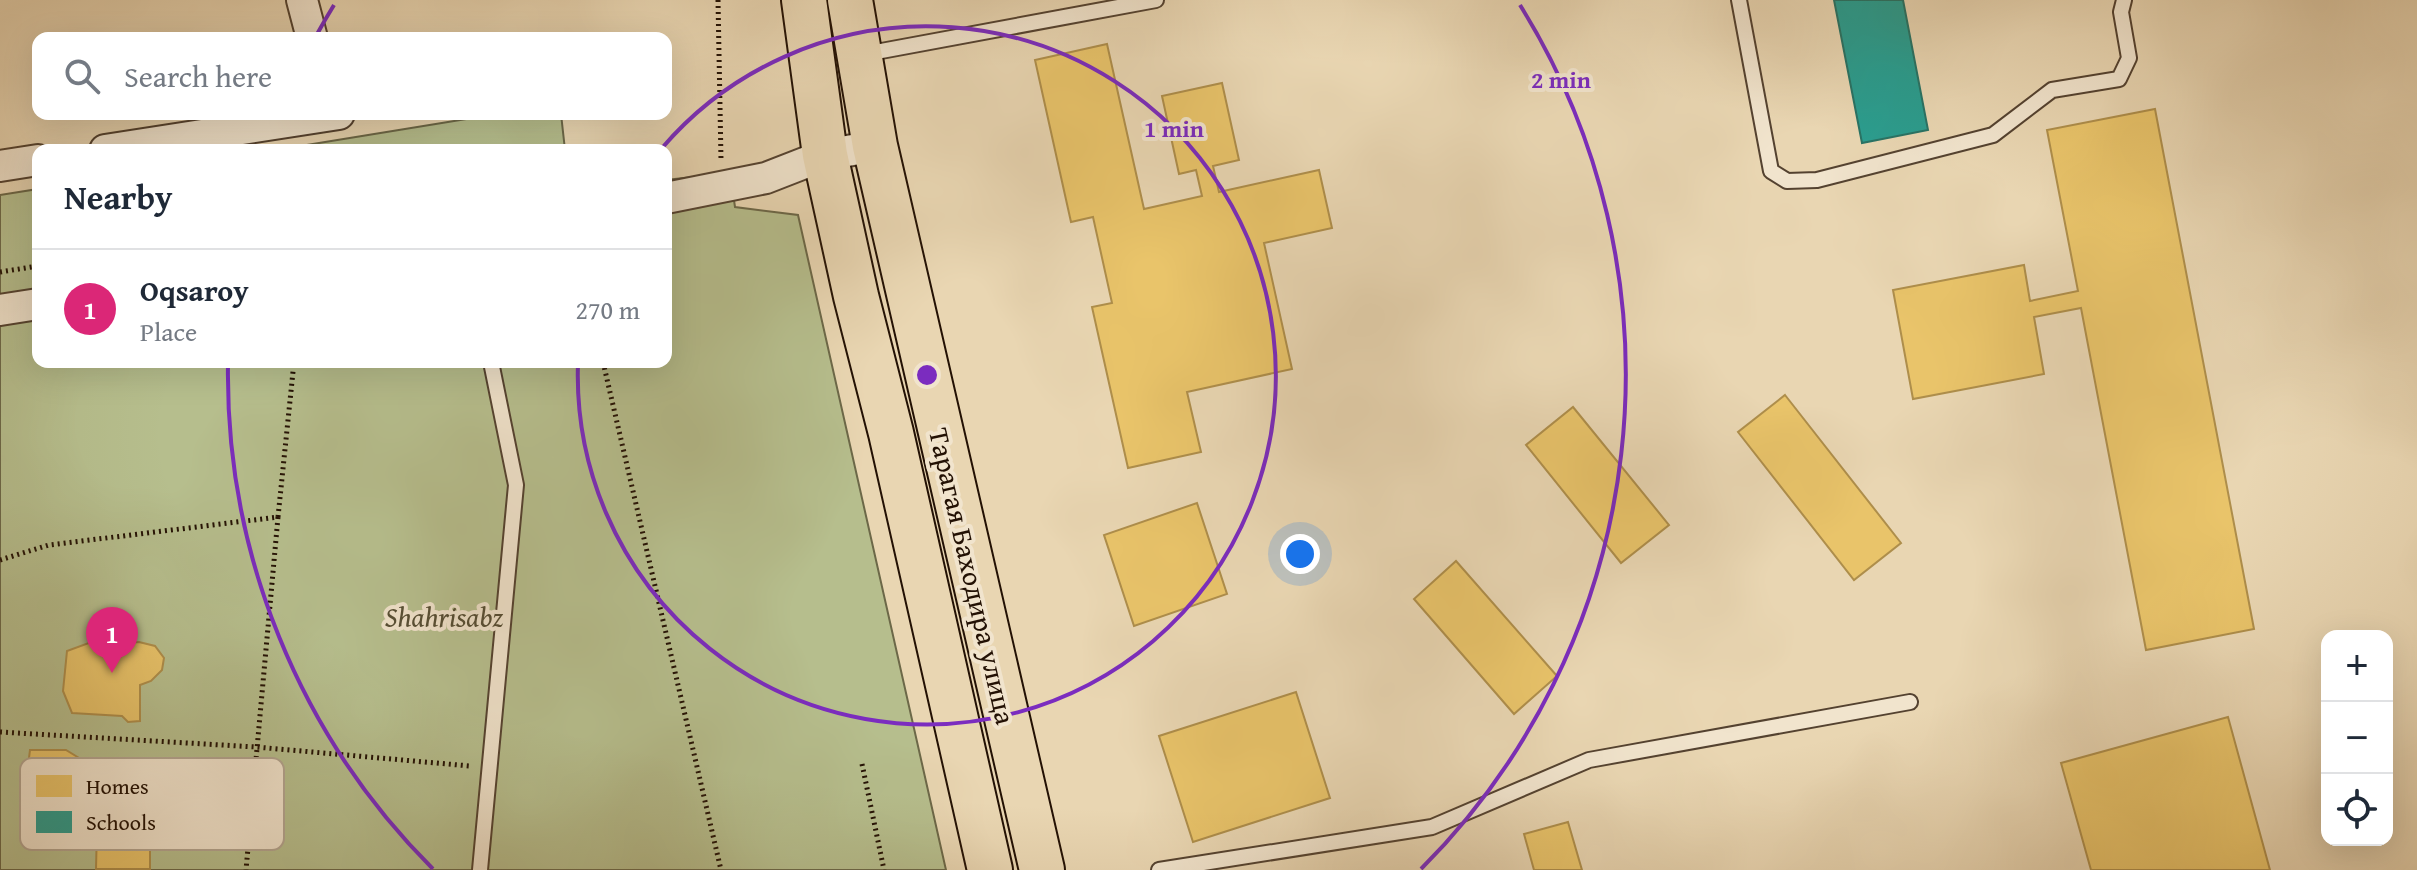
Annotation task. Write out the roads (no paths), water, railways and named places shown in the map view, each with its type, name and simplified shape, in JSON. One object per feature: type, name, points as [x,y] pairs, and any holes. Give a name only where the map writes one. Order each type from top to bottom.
[{"type":"main road","name":"Тарагая Баходира улица","points":[[804,0],[825,155],[990,870]]},
{"type":"main road","name":"Тарагая Баходира улица","points":[[850,0],[875,146],[1042,870]]},
{"type":"street","points":[[302,0],[310,32]]},
{"type":"street","points":[[144,144],[298,120]]},
{"type":"street","points":[[672,197],[766,178],[825,155],[875,146]]},
{"type":"street","points":[[0,166],[32,161]]},
{"type":"street","points":[[0,310],[32,305]]},
{"type":"lane","points":[[858,56],[1156,0]]},
{"type":"lane","points":[[1739,0],[1771,171],[1787,181],[1817,180],[1993,135],[2052,90],[2119,79],[2129,58],[2121,12],[2124,0]]},
{"type":"lane","points":[[480,870],[516,485],[492,368]]},
{"type":"lane","points":[[1159,870],[1432,827],[1589,760],[1910,702]]},
{"type":"place","name":"Oqsaroy","points":[[112,673]]},
{"type":"park label","name":"Shahrisabz","points":[[444,616]]}]
